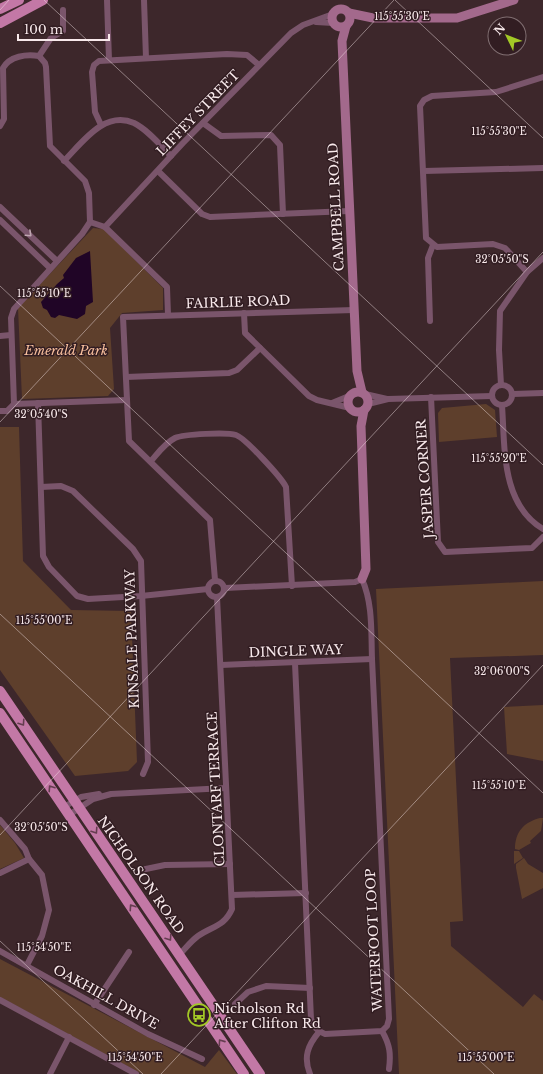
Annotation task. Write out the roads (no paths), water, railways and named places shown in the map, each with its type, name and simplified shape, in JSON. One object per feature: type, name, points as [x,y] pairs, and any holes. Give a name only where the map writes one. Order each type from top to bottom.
[{"type":"main road","points":[[0,9],[19,0]]},
{"type":"main road","points":[[0,24],[43,0]]},
{"type":"main road","name":"NICHOLSON ROAD","points":[[0,691],[180,954],[260,1074]]},
{"type":"main road","name":"NICHOLSON ROAD","points":[[0,713],[244,1074]]},
{"type":"street","points":[[107,0],[109,60]]},
{"type":"street","points":[[144,0],[146,58]]},
{"type":"street","points":[[337,0],[334,19],[341,28],[368,18]]},
{"type":"street","name":"CAMPBELL ROAD","points":[[342,0],[347,11],[348,25],[342,41]]},
{"type":"street","points":[[334,19],[340,9],[368,18],[457,18],[514,0]]},
{"type":"street","points":[[39,56],[51,38],[63,31],[63,10]]},
{"type":"street","name":"LIFFEY STREET","points":[[105,227],[171,156],[291,33],[312,21],[334,19]]},
{"type":"street","name":"CAMPBELL ROAD","points":[[334,19],[342,41],[357,371],[364,393],[366,407],[361,426],[366,569],[362,579]]},
{"type":"street","points":[[101,125],[95,112],[92,72],[94,66],[99,61],[242,54],[259,65]]},
{"type":"street","points":[[0,126],[4,119],[1,67],[18,57],[39,56]]},
{"type":"street","points":[[14,404],[11,318],[14,308],[82,234],[90,222],[87,186],[50,146],[46,67],[45,63],[39,56]]},
{"type":"street","points":[[527,272],[505,248],[493,244],[437,247],[426,238],[420,106],[424,100],[432,96],[496,92],[543,77]]},
{"type":"street","points":[[64,161],[95,129],[101,125],[122,121],[134,123],[144,130],[171,156]]},
{"type":"street","points":[[203,123],[221,136],[272,135],[280,145],[283,214]]},
{"type":"street","points":[[424,172],[543,168]]},
{"type":"street","points":[[158,171],[202,214],[210,218],[349,211]]},
{"type":"street","points":[[0,207],[57,261]]},
{"type":"street","points":[[0,220],[50,268]]},
{"type":"street","points":[[90,222],[105,227],[167,287],[168,315]]},
{"type":"street","points":[[430,321],[428,258],[433,245]]},
{"type":"street","points":[[501,385],[499,350],[500,311],[527,272],[543,258]]},
{"type":"street","name":"FAIRLIE ROAD","points":[[126,377],[123,317],[354,310]]},
{"type":"street","points":[[244,313],[245,334],[310,396],[317,400],[360,412],[366,407],[388,399]]},
{"type":"street","points":[[0,336],[11,335]]},
{"type":"street","points":[[215,580],[210,520],[129,441],[126,377],[229,373],[237,370],[260,348]]},
{"type":"street","name":"CAMPBELL ROAD","points":[[357,371],[348,403],[361,426]]},
{"type":"street","points":[[501,385],[507,386],[513,394],[508,403],[502,405],[495,403],[492,396],[494,390],[501,385]]},
{"type":"street","points":[[513,394],[543,392]]},
{"type":"street","points":[[332,403],[351,395],[364,393],[388,399],[492,396]]},
{"type":"street","name":"JASPER CORNER","points":[[431,398],[438,542],[446,552],[532,548],[543,537]]},
{"type":"street","points":[[0,411],[7,410],[14,404],[126,400]]},
{"type":"street","points":[[38,403],[43,556],[49,567],[77,596],[82,598],[141,596],[208,589]]},
{"type":"street","points":[[502,405],[507,480],[518,503],[532,522],[543,529]]},
{"type":"street","points":[[150,461],[168,443],[176,438],[225,432],[237,435],[281,478],[286,487],[292,586]]},
{"type":"street","name":"KINSALE PARKWAY","points":[[41,487],[61,486],[73,491],[133,549],[141,561],[141,596],[148,762],[144,774]]},
{"type":"street","points":[[225,588],[355,582],[362,579]]},
{"type":"street","name":"WATERFOOT LOOP","points":[[362,579],[369,601],[389,1019],[387,1026],[382,1031]]},
{"type":"street","points":[[215,580],[222,582],[225,588],[223,594],[217,597],[211,595],[208,589],[211,582],[215,580]]},
{"type":"street","name":"CLONTARF TERRACE","points":[[180,954],[199,936],[228,918],[232,909],[217,597]]},
{"type":"street","name":"DINGLE WAY","points":[[221,665],[372,659]]},
{"type":"street","points":[[295,663],[311,1019],[319,1032],[325,1034],[382,1031],[390,1044],[391,1054],[389,1069]]},
{"type":"street","points":[[67,811],[90,795],[101,793],[111,794],[226,788]]},
{"type":"street","points":[[0,820],[25,848],[29,859],[42,875],[49,910],[42,936],[27,965]]},
{"type":"street","points":[[0,872],[29,859]]},
{"type":"street","points":[[141,870],[165,865],[230,864]]},
{"type":"street","points":[[232,895],[306,893]]},
{"type":"street","name":"OAKHILL DRIVE","points":[[0,951],[148,1034],[202,1059]]},
{"type":"street","points":[[94,1005],[129,952]]},
{"type":"street","points":[[234,1004],[248,992],[266,986],[310,988]]},
{"type":"street","points":[[0,1000],[136,1074]]},
{"type":"street","points":[[310,1074],[306,1060],[307,1052],[310,1043],[319,1032]]},
{"type":"street","points":[[50,1074],[69,1038]]},
{"type":"place","name":"Nicholson Rd After Clifton Rd","points":[[199,1015]]},
{"type":"park label","name":"Emerald Park","points":[[66,350]]}]
